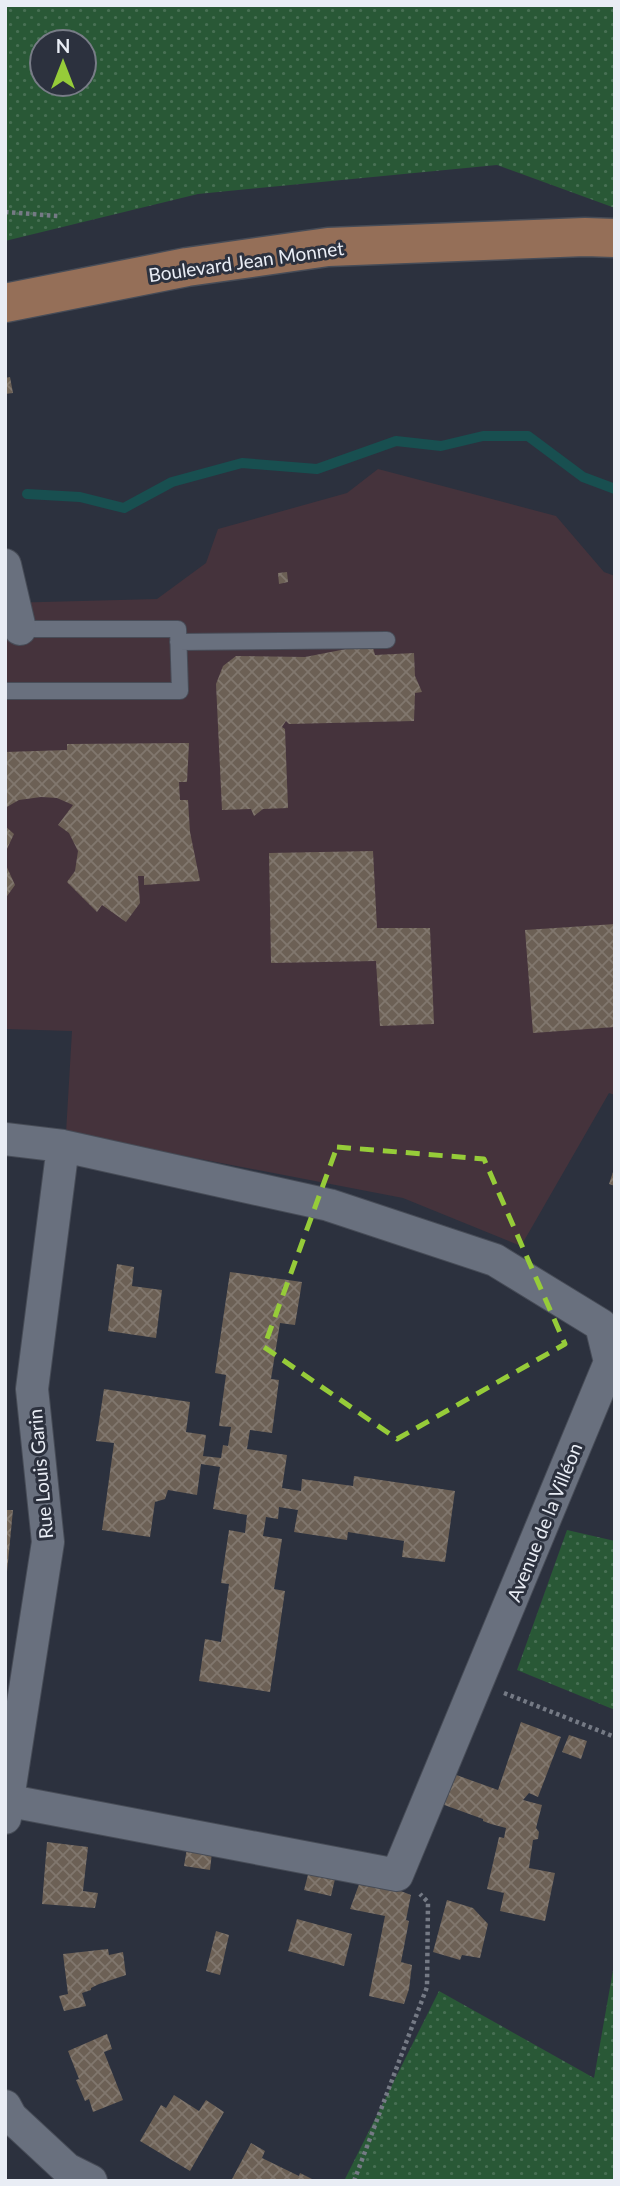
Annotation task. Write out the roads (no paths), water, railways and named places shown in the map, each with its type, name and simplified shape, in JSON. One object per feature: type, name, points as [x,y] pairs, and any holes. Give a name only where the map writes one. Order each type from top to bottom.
[{"type":"main road","name":"Boulevard Jean Monnet","points":[[5,303],[187,267],[328,247],[615,238]]},
{"type":"street","points":[[5,565],[13,629]]},
{"type":"street","name":"Avenue de la Villéon","points":[[5,1139],[62,1146],[329,1205],[495,1260],[601,1325],[610,1362],[397,1875],[6,1806]]},
{"type":"street","name":"Rue Louis Garin","points":[[6,1806],[48,1542],[32,1389],[62,1146]]},
{"type":"street","points":[[5,2106],[11,2117],[67,2169],[91,2181]]},
{"type":"lane","points":[[5,691],[180,691],[178,629],[13,629]]},
{"type":"lane","points":[[178,642],[387,640]]},
{"type":"waterway","points":[[27,494],[80,497],[124,508],[172,482],[242,463],[317,469],[396,441],[441,446],[483,436],[528,436],[583,477],[615,489]]}]
